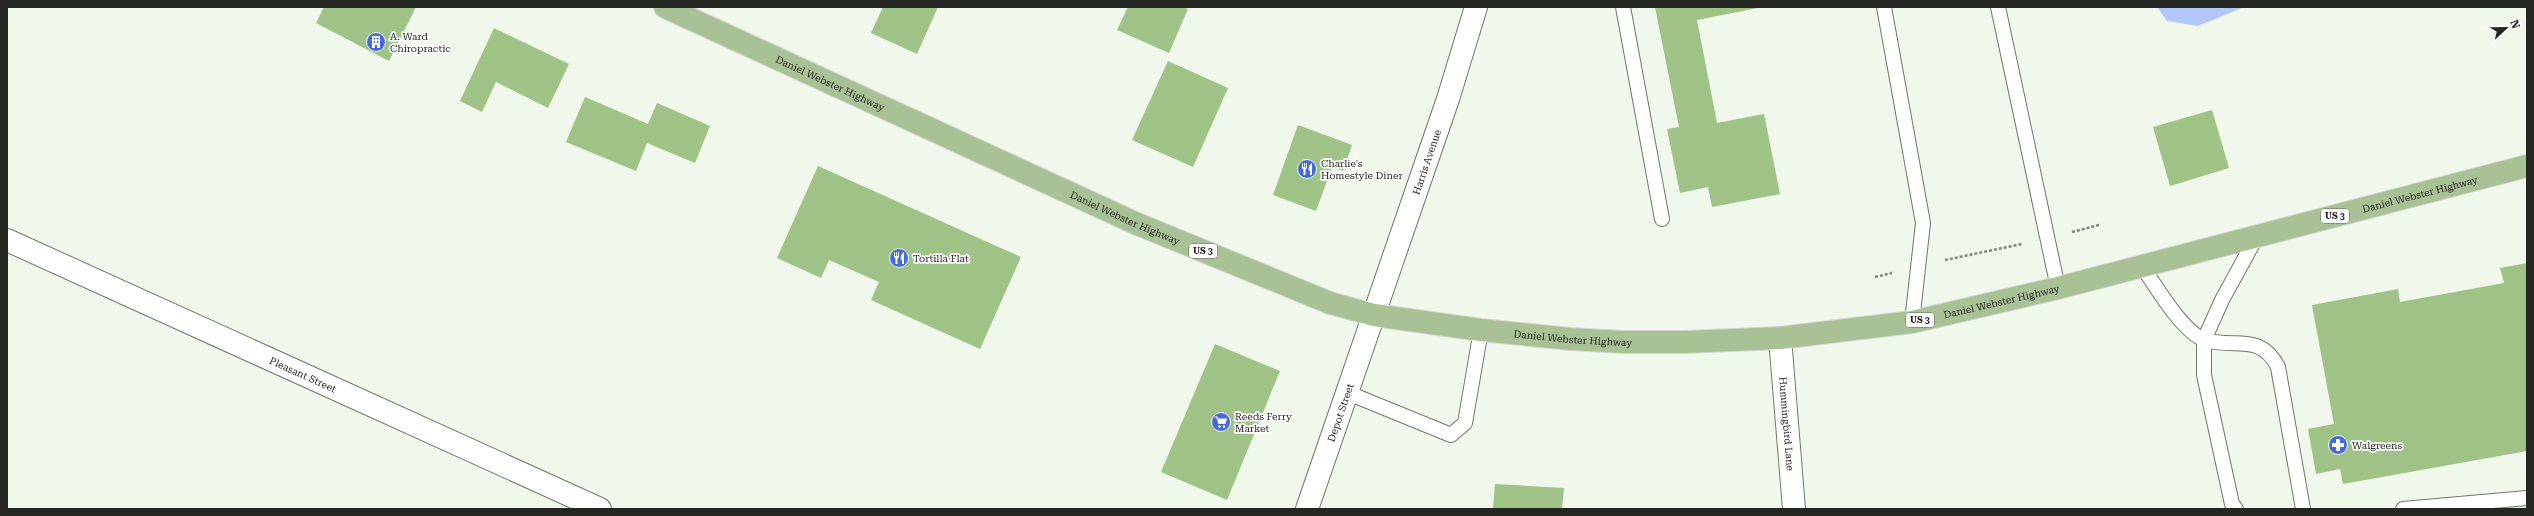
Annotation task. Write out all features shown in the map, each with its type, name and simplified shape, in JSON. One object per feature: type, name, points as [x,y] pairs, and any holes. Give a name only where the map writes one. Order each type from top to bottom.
[{"type":"main road","name":"Daniel Webster Highway","points":[[665,7],[1135,223],[1330,303],[1374,315],[1481,330],[1624,342],[1780,338],[1912,322],[2058,288],[2527,166]]},
{"type":"street","name":"Harris Avenue","points":[[1374,315],[1448,99],[1476,7]]},
{"type":"street","name":"Pleasant Street","points":[[7,240],[600,509]]},
{"type":"street","name":"Depot Street","points":[[1307,509],[1374,315]]},
{"type":"street","name":"Hummingbird Lane","points":[[1780,338],[1794,509]]},
{"type":"lane","points":[[1623,7],[1662,219]]},
{"type":"lane","points":[[1884,7],[1923,223],[1912,322]]},
{"type":"lane","points":[[1998,7],[2058,288]]},
{"type":"lane","points":[[2236,509],[2232,504],[2204,375],[2204,340],[2222,300],[2257,236]]},
{"type":"lane","points":[[2142,266],[2167,304],[2181,321],[2204,340],[2254,345],[2271,355],[2278,367],[2303,509]]},
{"type":"lane","points":[[1348,393],[1451,435],[1465,423],[1481,330]]},
{"type":"lane","points":[[2403,509],[2527,498]]},
{"type":"path","points":[[1875,276],[2047,238],[2098,225]]},
{"type":"water","points":[[2157,7],[2244,7],[2198,26],[2167,21]]},
{"type":"building","name":"A. Ward Chiropractic","points":[[324,7],[416,7],[389,61],[316,23]]},
{"type":"building","points":[[883,7],[938,7],[917,54],[871,33]]},
{"type":"building","points":[[1128,7],[1183,7],[1188,9],[1169,53],[1117,30]]},
{"type":"building","points":[[1655,7],[1763,7],[1697,20],[1717,123],[1764,114],[1780,194],[1712,207],[1708,187],[1680,193],[1667,129],[1679,127]]},
{"type":"building","points":[[494,28],[569,64],[548,108],[496,82],[482,112],[460,101]]},
{"type":"building","points":[[1168,61],[1228,88],[1193,167],[1132,140]]},
{"type":"building","points":[[585,97],[648,124],[657,103],[710,126],[695,163],[647,143],[636,171],[566,142]]},
{"type":"building","points":[[2212,110],[2229,168],[2170,186],[2153,127]]},
{"type":"building","name":"Charlie's Homestyle Diner","points":[[1298,125],[1352,145],[1343,171],[1332,167],[1316,211],[1273,195]]},
{"type":"building","name":"Tortilla Flat","points":[[818,166],[1021,257],[980,349],[871,300],[879,282],[829,260],[821,278],[777,258]]},
{"type":"building","name":"Walgreens","points":[[2527,263],[2527,451],[2343,484],[2340,469],[2316,474],[2308,429],[2334,424],[2312,305],[2398,289],[2400,302],[2504,283],[2500,268]]},
{"type":"building","name":"Reeds Ferry Market","points":[[1215,344],[1280,371],[1227,500],[1161,472]]},
{"type":"building","points":[[1495,484],[1564,488],[1562,509],[1493,509]]},
{"type":"place","name":"A. Ward Chiropractic","points":[[376,42]]},
{"type":"place","name":"Charlie's Homestyle Diner","points":[[1307,169]]},
{"type":"place","name":"Tortilla Flat","points":[[899,258]]},
{"type":"place","name":"Reeds Ferry Market","points":[[1221,422]]},
{"type":"place","name":"Walgreens","points":[[2338,445]]}]
